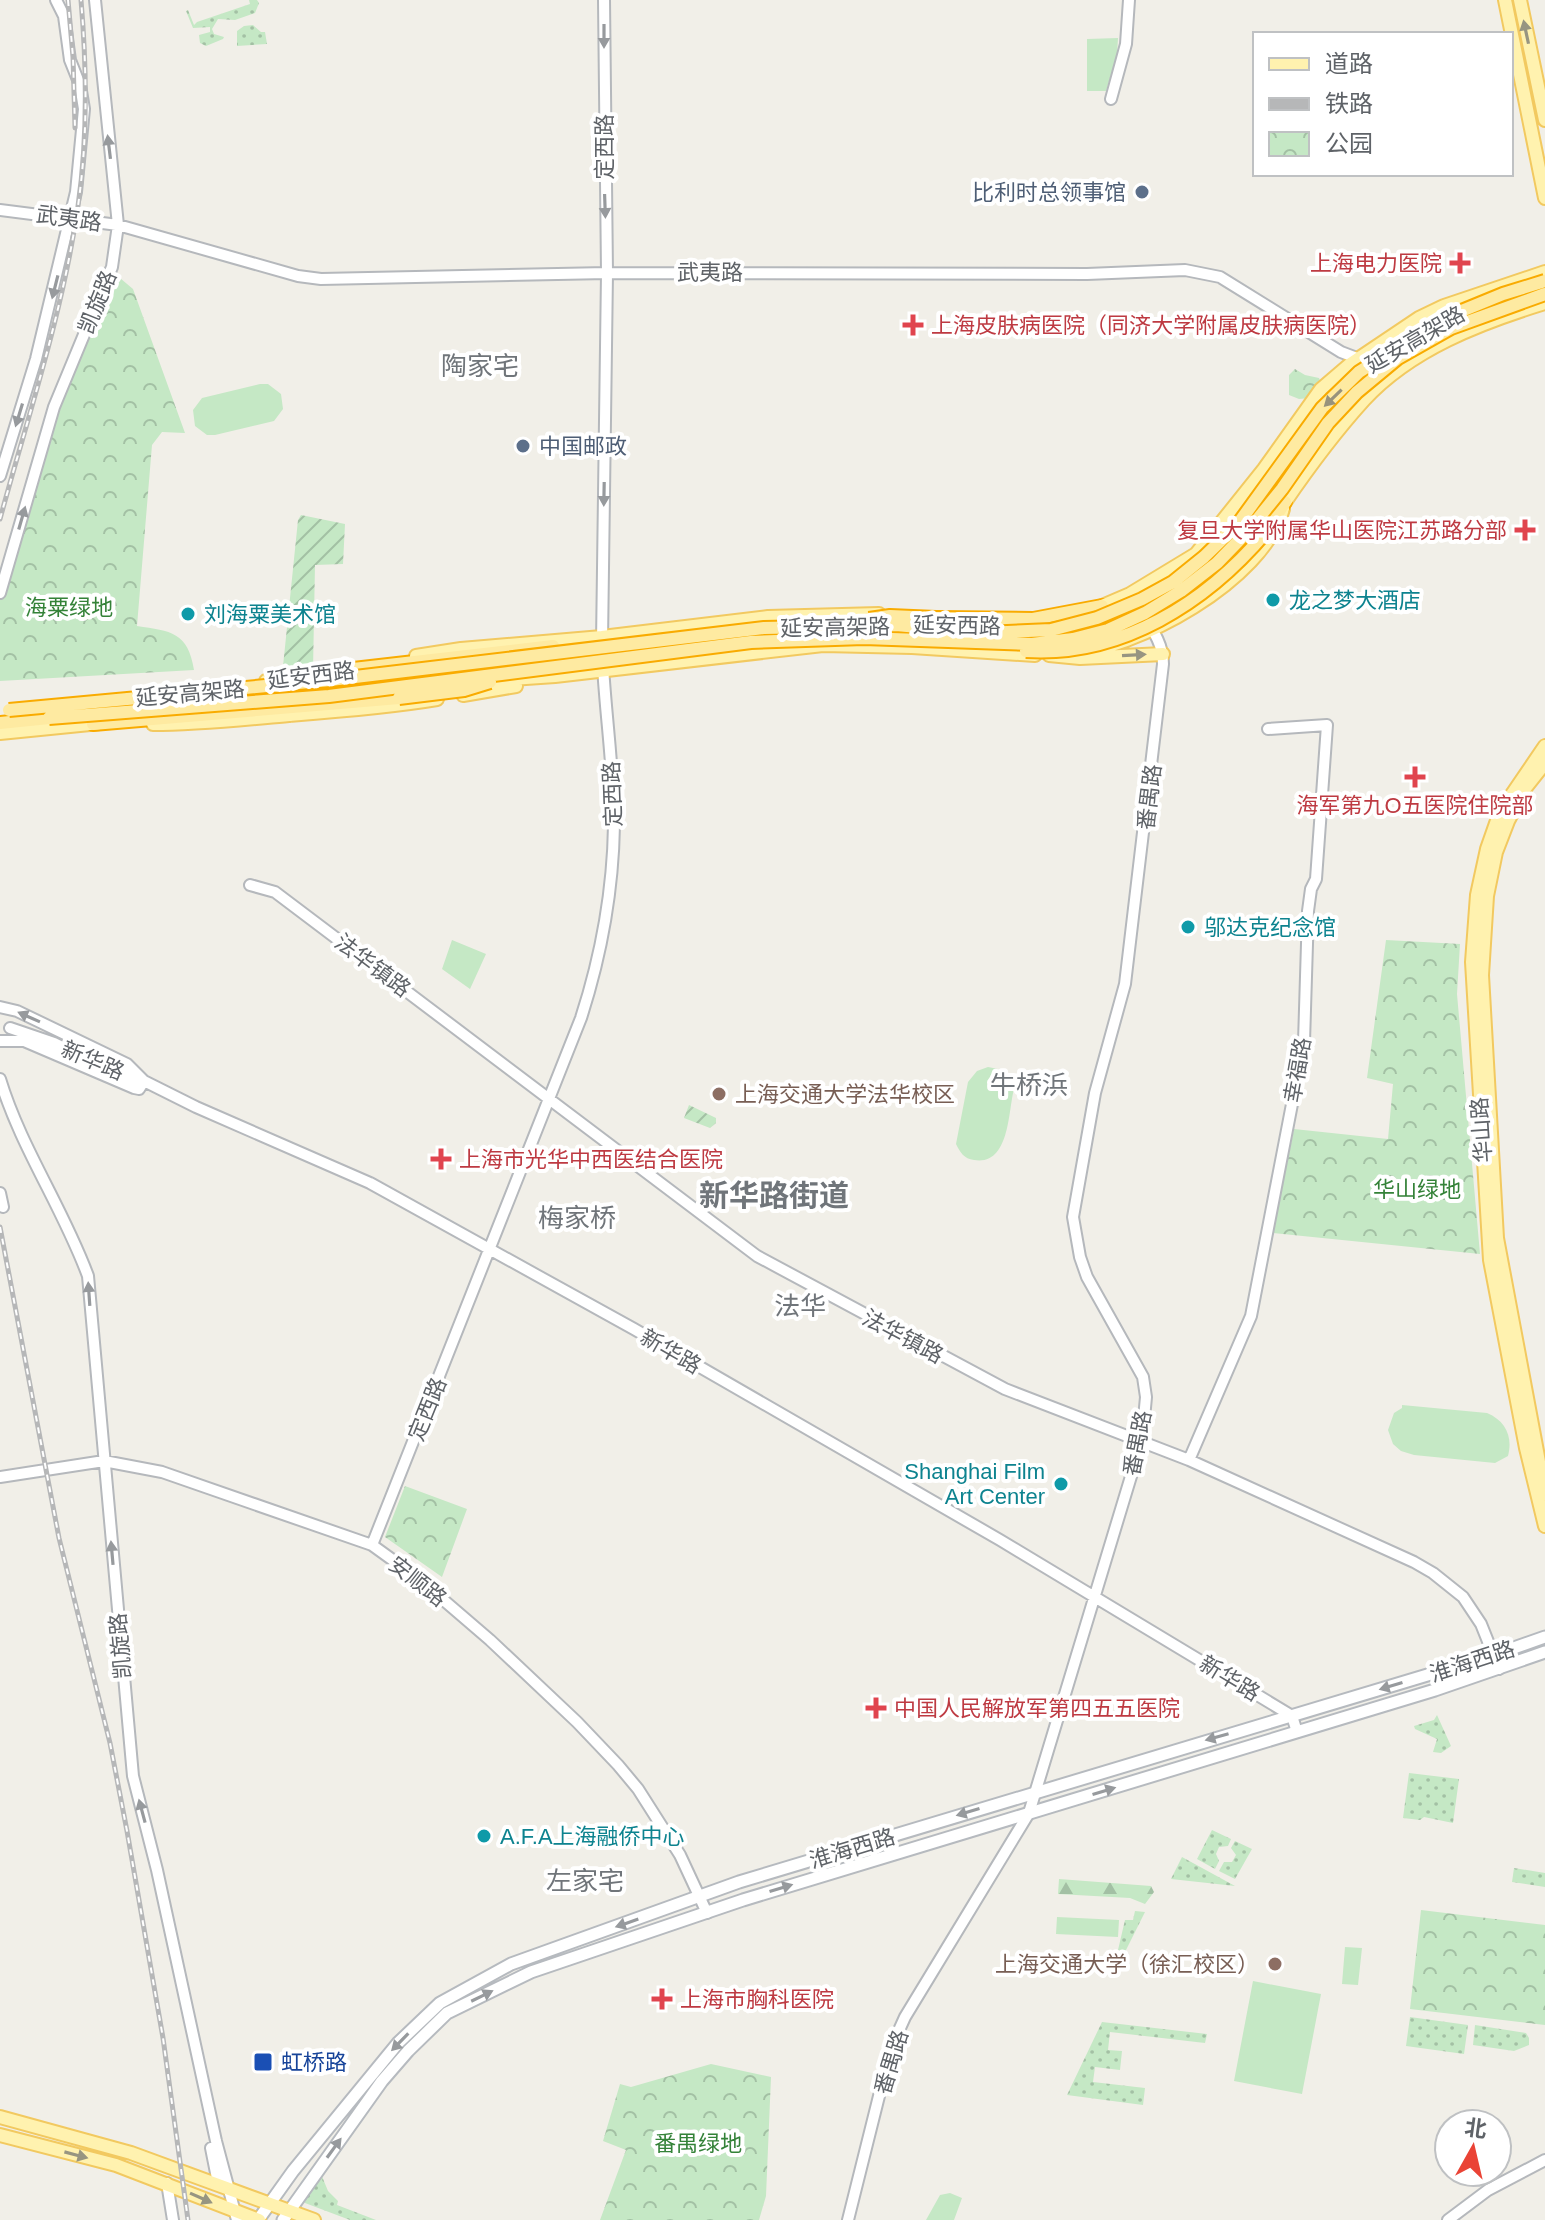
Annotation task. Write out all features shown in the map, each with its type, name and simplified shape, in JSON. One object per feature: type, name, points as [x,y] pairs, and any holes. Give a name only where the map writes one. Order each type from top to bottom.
[{"type":"highway","name":"延安高架路","points":[[0,710],[330,680],[764,628],[896,625],[985,633],[1051,630],[1097,618],[1173,582],[1204,557],[1238,524],[1322,408],[1359,372],[1442,319],[1545,281]]},
{"type":"highway","name":"延安高架路","points":[[0,723],[329,696],[751,642],[864,638],[995,648],[1073,639],[1108,630],[1145,613],[1181,591],[1217,563],[1248,531],[1328,423],[1357,392],[1398,358],[1451,328],[1545,294]]},
{"type":"highway","points":[[995,648],[1045,652],[1079,649],[1122,638],[1164,618],[1195,598],[1247,555],[1285,502]]},
{"type":"highway","points":[[830,625],[890,616],[1033,619],[1102,606]]},
{"type":"highway","points":[[327,672],[432,658],[610,641],[657,642]]},
{"type":"highway","points":[[93,724],[464,690],[525,672]]},
{"type":"main road","points":[[1505,0],[1511,32]]},
{"type":"main road","points":[[1520,0],[1545,120]]},
{"type":"main road","points":[[1513,40],[1545,198]]},
{"type":"main road","name":"延安西路","points":[[0,710],[602,641],[874,622],[1052,626],[1090,616],[1102,606],[1130,594],[1196,554],[1264,469],[1321,389],[1359,359],[1419,318],[1444,306],[1545,272]]},
{"type":"main road","name":"延安西路","points":[[995,648],[1049,655],[1087,653],[1188,612],[1246,565],[1278,526],[1285,502],[1365,398],[1404,366],[1447,340],[1494,318],[1545,303]]},
{"type":"main road","points":[[602,641],[768,617],[1032,615],[1102,606]]},
{"type":"main road","points":[[713,623],[745,632]]},
{"type":"main road","name":"延安西路","points":[[0,733],[391,688],[555,676],[823,645],[1054,648],[1151,625]]},
{"type":"main road","points":[[1049,655],[1080,658],[1163,654]]},
{"type":"main road","points":[[54,705],[57,728]]},
{"type":"main road","name":"华山路","points":[[1545,746],[1500,812],[1487,849],[1477,895],[1472,962],[1490,1260],[1526,1448],[1545,1526]]},
{"type":"main road","name":"华山路","points":[[1545,763],[1520,798],[1496,852],[1487,896],[1482,975],[1497,1238],[1545,1494]]},
{"type":"main road","name":"淮海西路","points":[[259,2220],[269,2202],[398,2043],[440,2003],[511,1964],[739,1882],[1545,1637]]},
{"type":"main road","name":"淮海西路","points":[[286,2215],[382,2081],[447,2013],[531,1972],[845,1868],[1297,1732],[1545,1652]]},
{"type":"main road","points":[[0,2117],[131,2153],[269,2202],[286,2215],[314,2220]]},
{"type":"main road","points":[[0,2135],[116,2165],[167,2183],[236,2216],[259,2220]]},
{"type":"street","name":"凯旋路","points":[[0,476],[36,359],[71,219],[84,109],[80,85],[70,60],[64,16],[56,0]]},
{"type":"street","name":"凯旋路","points":[[0,593],[54,407],[112,267],[118,225],[95,0]]},
{"type":"street","name":"定西路","points":[[372,1545],[588,999],[607,909],[614,826],[602,641],[607,273],[604,0]]},
{"type":"street","points":[[1111,99],[1126,44],[1129,0]]},
{"type":"street","name":"武夷路","points":[[0,210],[118,225],[307,277],[607,273],[1087,274],[1185,270],[1220,277],[1341,352],[1359,359],[1404,366]]},
{"type":"street","name":"番禺路","points":[[848,2220],[891,2048],[905,2017],[1029,1813],[1142,1440],[1146,1397],[1143,1377],[1087,1277],[1073,1217],[1095,1093],[1125,984],[1154,758],[1163,654],[1151,625],[1130,594]]},
{"type":"street","name":"幸福路","points":[[1189,1460],[1249,1323],[1304,1042],[1306,931],[1310,894],[1316,879],[1327,725],[1268,729]]},
{"type":"street","name":"法华镇路","points":[[250,885],[275,892],[550,1097],[700,1215],[781,1271],[1005,1389],[1189,1460],[1312,1514],[1433,1573],[1463,1597],[1473,1611],[1499,1669]]},
{"type":"street","points":[[0,1007],[17,1011],[127,1064],[144,1081],[139,1089],[134,1088],[24,1041],[0,1041]]},
{"type":"street","name":"新华路","points":[[10,1028],[144,1081],[370,1183],[759,1401],[1096,1597],[1292,1716]]},
{"type":"street","name":"凯旋路","points":[[0,1079],[13,1114],[77,1245],[88,1276],[133,1776],[151,1844],[222,2185]]},
{"type":"street","points":[[0,1193],[3,1207]]},
{"type":"street","name":"安顺路","points":[[0,1477],[104,1461],[162,1472],[372,1545],[419,1579],[490,1640],[594,1739],[638,1789],[680,1855],[707,1913]]},
{"type":"street","points":[[1292,1716],[1297,1732]]},
{"type":"street","name":"凯旋路","points":[[146,1853],[222,2185],[236,2216]]},
{"type":"street","points":[[1448,2220],[1488,2190],[1545,2160]]},
{"type":"street","points":[[167,2183],[173,2220]]},
{"type":"green space","points":[[249,0],[259,3],[255,13],[235,20],[218,19],[212,29],[223,39],[206,46],[200,43],[199,35],[210,32],[210,27],[193,28],[186,11],[194,25],[250,4]]},
{"type":"green space","points":[[253,25],[265,32],[267,44],[237,46],[237,31]]},
{"type":"green space","points":[[1118,38],[1117,55],[1106,91],[1087,91],[1087,39]]},
{"type":"green space","name":"海粟绿地","points":[[114,273],[133,289],[185,433],[162,432],[152,445],[137,626],[176,636],[187,648],[194,670],[0,681],[0,600],[55,408]]},
{"type":"green space","points":[[1295,369],[1319,378],[1321,383],[1310,398],[1299,399],[1289,395],[1289,375]]},
{"type":"green space","points":[[268,384],[281,394],[283,409],[274,421],[215,435],[207,435],[195,426],[193,410],[202,398]]},
{"type":"green space","points":[[301,515],[345,524],[343,564],[315,565],[313,670],[282,676],[298,520]]},
{"type":"green space","points":[[452,940],[486,954],[470,989],[442,969]]},
{"type":"green space","name":"华山绿地","points":[[1386,940],[1460,944],[1457,994],[1480,1254],[1273,1233],[1294,1129],[1388,1139],[1393,1084],[1367,1078]]},
{"type":"green space","points":[[988,1067],[1006,1073],[1014,1089],[1001,1146],[995,1155],[986,1160],[974,1160],[965,1157],[956,1144],[968,1082],[977,1071]]},
{"type":"green space","points":[[689,1105],[716,1118],[716,1123],[710,1128],[684,1118]]},
{"type":"green space","points":[[1402,1405],[1487,1413],[1499,1420],[1509,1436],[1508,1456],[1495,1463],[1401,1451],[1393,1444],[1388,1430],[1394,1413]]},
{"type":"green space","points":[[405,1486],[467,1509],[442,1577],[385,1537]]},
{"type":"green space","points":[[1437,1715],[1451,1746],[1441,1753],[1433,1752],[1437,1739],[1414,1726],[1434,1720]]},
{"type":"green space","points":[[1409,1773],[1459,1779],[1453,1823],[1424,1817],[1420,1820],[1403,1818]]},
{"type":"green space","points":[[1212,1830],[1231,1839],[1228,1846],[1219,1847],[1216,1854],[1219,1861],[1215,1869],[1197,1859]]},
{"type":"green space","points":[[1235,1841],[1252,1849],[1235,1879],[1219,1871],[1224,1862],[1232,1862],[1236,1855],[1231,1848]]},
{"type":"green space","points":[[1182,1857],[1235,1886],[1171,1879]]},
{"type":"green space","points":[[1514,1868],[1545,1873],[1545,1887],[1512,1882]]},
{"type":"green space","points":[[1059,1879],[1151,1886],[1154,1892],[1145,1904],[1130,1898],[1058,1894]]},
{"type":"green space","points":[[1421,1910],[1545,1925],[1545,2025],[1410,2009]]},
{"type":"green space","points":[[1135,1911],[1145,1912],[1125,1952],[1118,1950],[1125,1920],[1133,1920]]},
{"type":"green space","points":[[1057,1917],[1119,1920],[1118,1937],[1056,1934]]},
{"type":"green space","points":[[1345,1947],[1362,1948],[1358,1985],[1342,1984]]},
{"type":"green space","points":[[1253,1981],[1321,1994],[1302,2094],[1234,2081]]},
{"type":"green space","points":[[1410,2017],[1468,2025],[1464,2054],[1406,2046]]},
{"type":"green space","points":[[1102,2022],[1207,2034],[1205,2043],[1110,2032],[1108,2050],[1122,2051],[1120,2070],[1095,2067],[1093,2082],[1145,2088],[1143,2105],[1067,2095]]},
{"type":"green space","points":[[1475,2025],[1526,2033],[1529,2045],[1514,2051],[1473,2045]]},
{"type":"green space","name":"番禺绿地","points":[[711,2064],[771,2077],[766,2196],[759,2220],[600,2220],[626,2150],[603,2141],[620,2084],[631,2087]]},
{"type":"green space","points":[[321,2174],[328,2191],[338,2201],[337,2205],[376,2220],[350,2220],[305,2203],[303,2200]]},
{"type":"green space","points":[[950,2193],[962,2198],[954,2220],[926,2220],[940,2195]]},
{"type":"railway","points":[[68,0],[75,128]]},
{"type":"railway","points":[[0,519],[54,324],[78,206],[86,103],[81,0]]},
{"type":"railway","points":[[0,1227],[59,1538],[110,1743],[127,1831],[163,2038],[188,2220]]},
{"type":"place","name":"比利时总领事馆","points":[[1142,192]]},
{"type":"place","name":"上海电力医院","points":[[1460,263]]},
{"type":"place","name":"上海皮肤病医院（同济大学附属皮肤病医院）","points":[[913,325]]},
{"type":"place","name":"中国邮政","points":[[523,446]]},
{"type":"place","name":"复旦大学附属华山医院江苏路分部","points":[[1525,530]]},
{"type":"place","name":"龙之梦大酒店","points":[[1273,600]]},
{"type":"place","name":"刘海粟美术馆","points":[[188,614]]},
{"type":"place","name":"海军第九O五医院住院部","points":[[1415,777]]},
{"type":"place","name":"邬达克纪念馆","points":[[1188,927]]},
{"type":"place","name":"上海交通大学法华校区","points":[[719,1094]]},
{"type":"place","name":"上海市光华中西医结合医院","points":[[441,1159]]},
{"type":"place","name":"Shanghai Film Art Center","points":[[1061,1484]]},
{"type":"place","name":"中国人民解放军第四五五医院","points":[[876,1708]]},
{"type":"place","name":"A.F.A上海融侨中心","points":[[484,1836]]},
{"type":"place","name":"上海交通大学（徐汇校区）","points":[[1275,1964]]},
{"type":"place","name":"上海市胸科医院","points":[[662,1999]]},
{"type":"place","name":"虹桥路","points":[[263,2062]]},
{"type":"district","name":"陶家宅","points":[[480,366]]},
{"type":"district","name":"牛桥浜","points":[[1029,1085]]},
{"type":"district","name":"新华路街道","points":[[774,1196]]},
{"type":"district","name":"梅家桥","points":[[577,1218]]},
{"type":"district","name":"法华","points":[[800,1306]]},
{"type":"district","name":"左家宅","points":[[585,1881]]}]
